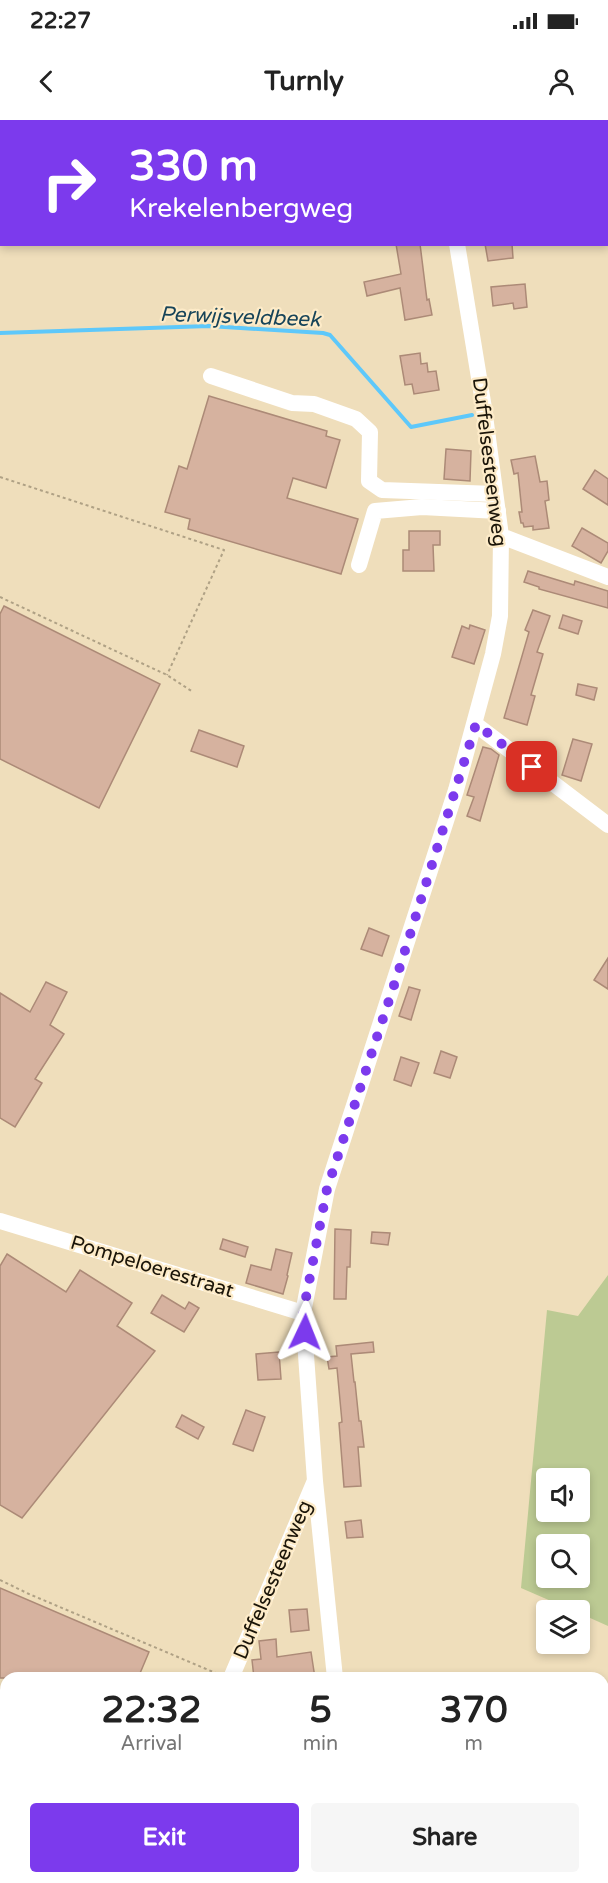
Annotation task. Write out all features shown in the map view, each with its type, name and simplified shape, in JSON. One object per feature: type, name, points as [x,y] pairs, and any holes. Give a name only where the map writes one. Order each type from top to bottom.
[{"type":"street","name":"Duffelsesteenweg","points":[[334,1672],[315,1481],[303,1313],[327,1189],[476,724],[500,616],[501,536],[484,408],[457,246]]},
{"type":"street","points":[[211,376],[292,403],[314,405],[356,419],[370,432],[369,481],[382,490],[495,494]]},
{"type":"street","points":[[360,565],[375,511],[422,507],[498,511]]},
{"type":"street","points":[[501,536],[608,577]]},
{"type":"street","points":[[476,724],[608,825]]},
{"type":"street","name":"Pompeloerestraat","points":[[0,1221],[303,1313]]},
{"type":"street","name":"Duffelsesteenweg","points":[[227,1672],[315,1481]]},
{"type":"path","points":[[0,477],[224,550],[167,675]]},
{"type":"path","points":[[0,597],[167,675],[193,692]]},
{"type":"path","points":[[0,1580],[215,1672]]},
{"type":"green space","points":[[608,1275],[608,1626],[590,1618],[590,1600],[549,1600],[521,1588],[547,1310],[578,1316]]},
{"type":"building","points":[[396,246],[420,246],[427,300],[429,299],[432,315],[405,320],[400,288],[367,296],[364,282],[401,274]]},
{"type":"building","points":[[485,246],[512,246],[513,258],[488,261]]},
{"type":"building","points":[[525,284],[527,307],[514,309],[513,303],[493,306],[491,287]]},
{"type":"building","points":[[420,353],[421,364],[427,363],[428,372],[436,371],[439,390],[414,394],[412,384],[405,385],[400,356]]},
{"type":"building","points":[[209,396],[327,431],[326,436],[340,440],[326,488],[293,478],[287,498],[358,519],[341,574],[188,529],[190,519],[165,512],[179,466],[187,469]]},
{"type":"building","points":[[446,449],[471,451],[470,481],[444,479]]},
{"type":"building","points":[[535,456],[540,482],[547,481],[549,500],[545,501],[549,528],[533,530],[533,526],[524,527],[521,523],[518,473],[514,474],[511,460]]},
{"type":"building","points":[[595,470],[608,479],[608,505],[583,489]]},
{"type":"building","points":[[582,528],[608,543],[608,551],[601,563],[572,546]]},
{"type":"building","points":[[409,531],[440,531],[440,545],[433,545],[434,571],[403,571],[403,550],[409,550]]},
{"type":"building","points":[[528,571],[574,585],[575,581],[608,591],[608,608],[539,589],[539,587],[524,582]]},
{"type":"building","points":[[4,606],[160,684],[99,808],[0,759],[0,614]]},
{"type":"building","points":[[533,610],[550,616],[537,652],[543,654],[531,695],[535,696],[527,725],[504,718],[529,632],[525,630]]},
{"type":"building","points":[[563,615],[582,621],[578,634],[559,628]]},
{"type":"building","points":[[470,625],[485,630],[474,664],[452,657],[462,626],[469,629]]},
{"type":"building","points":[[578,684],[597,688],[594,700],[576,695]]},
{"type":"building","points":[[199,730],[244,746],[237,767],[191,751]]},
{"type":"building","points":[[573,739],[592,744],[581,781],[562,775]]},
{"type":"building","points":[[483,747],[499,755],[480,821],[467,816],[474,797],[467,795]]},
{"type":"building","points":[[369,928],[389,936],[382,956],[361,949]]},
{"type":"building","points":[[608,958],[608,989],[594,980]]},
{"type":"building","points":[[46,982],[67,992],[50,1025],[64,1034],[35,1079],[42,1083],[15,1127],[0,1118],[0,993],[30,1012]]},
{"type":"building","points":[[409,987],[420,990],[411,1020],[399,1016]]},
{"type":"building","points":[[441,1051],[457,1057],[450,1078],[434,1073]]},
{"type":"building","points":[[401,1057],[419,1063],[411,1086],[394,1080]]},
{"type":"building","points":[[335,1229],[351,1230],[346,1299],[334,1299]]},
{"type":"building","points":[[372,1232],[390,1233],[388,1245],[371,1243]]},
{"type":"building","points":[[223,1239],[248,1247],[245,1257],[220,1249]]},
{"type":"building","points":[[276,1249],[292,1253],[283,1294],[246,1283],[251,1265],[271,1270]]},
{"type":"building","points":[[7,1254],[66,1292],[80,1270],[132,1303],[117,1326],[155,1351],[22,1518],[0,1505],[0,1266]]},
{"type":"building","points":[[162,1295],[185,1309],[189,1302],[199,1308],[184,1332],[151,1313]]},
{"type":"building","points":[[373,1342],[374,1352],[351,1354],[364,1447],[358,1447],[361,1486],[344,1487],[339,1423],[342,1422],[337,1368],[329,1369],[327,1357],[337,1356],[336,1346]]},
{"type":"building","points":[[279,1352],[281,1379],[258,1380],[256,1354]]},
{"type":"building","points":[[246,1410],[265,1417],[253,1451],[233,1444]]},
{"type":"building","points":[[182,1415],[204,1427],[198,1439],[176,1427]]},
{"type":"building","points":[[361,1520],[363,1537],[347,1538],[345,1522]]},
{"type":"building","points":[[0,1588],[149,1652],[141,1672],[0,1672]]},
{"type":"building","points":[[307,1609],[309,1630],[291,1632],[289,1610]]},
{"type":"building","points":[[276,1639],[277,1657],[311,1652],[314,1672],[253,1672],[252,1660],[261,1659],[259,1641]]},
{"type":"waterway","name":"Perwijsveldbeek","points":[[0,333],[209,326],[323,333],[330,335],[411,427],[472,415]]},
{"type":"route","points":[[305,1332],[303,1313],[327,1189],[476,724],[532,767]]}]
